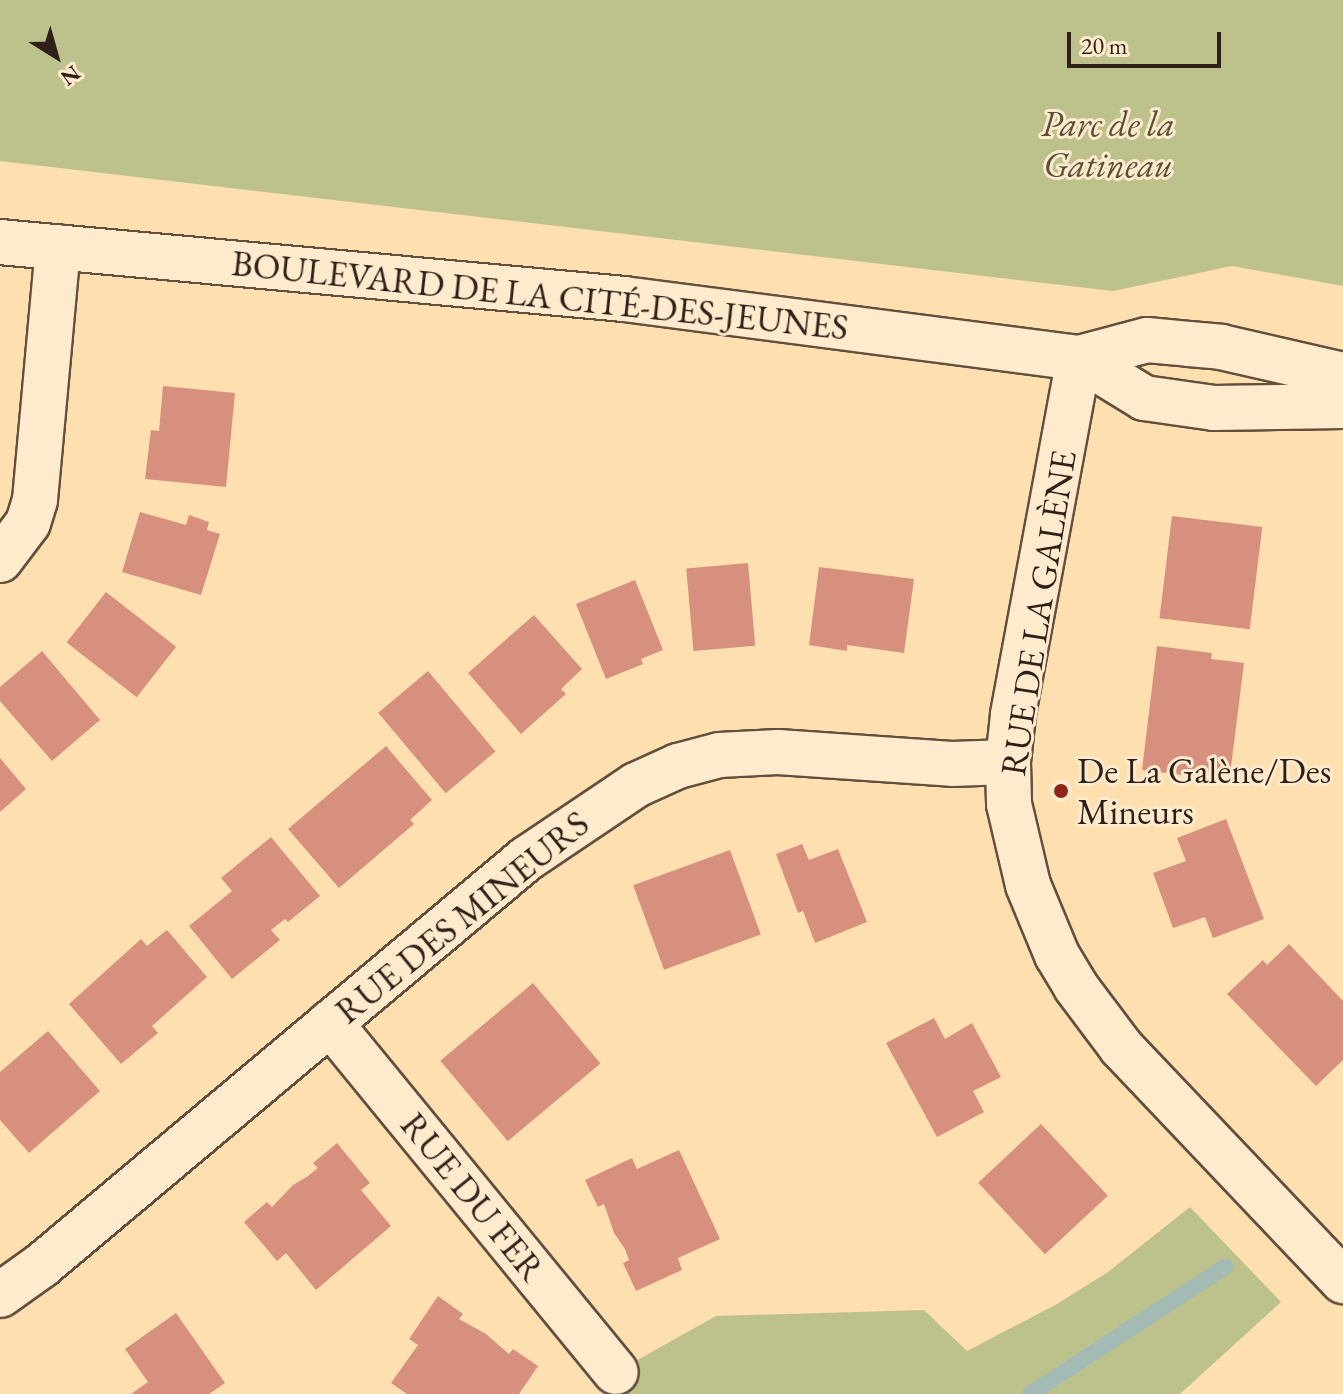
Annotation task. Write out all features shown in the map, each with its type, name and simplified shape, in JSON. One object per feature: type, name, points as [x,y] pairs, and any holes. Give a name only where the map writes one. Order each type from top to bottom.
[{"type":"street","name":"BOULEVARD DE LA CITÉ-DES-JEUNES","points":[[0,242],[624,299],[1079,358],[1147,340],[1221,347],[1343,375]]},
{"type":"street","points":[[0,560],[28,523],[35,500],[58,247]]},
{"type":"street","name":"BOULEVARD DE LA CITÉ-DES-JEUNES","points":[[1079,358],[1144,398],[1214,408],[1343,406]]},
{"type":"street","name":"RUE DE LA GALÈNE","points":[[1079,358],[1013,715],[1008,762],[1009,804],[1028,885],[1046,932],[1076,987],[1121,1047],[1343,1281]]},
{"type":"street","name":"RUE DES MINEURS","points":[[0,1295],[42,1265],[526,859],[636,785],[678,766],[719,755],[778,752],[952,764],[1008,762]]},
{"type":"street","name":"RUE DU FER","points":[[330,1023],[616,1372]]},
{"type":"green space","name":"Parc de la Gatineau","points":[[0,0],[1343,0],[1343,286],[1232,266],[1113,291],[0,161]]},
{"type":"green space","points":[[1190,1207],[1281,1302],[1180,1394],[619,1394],[616,1372],[716,1316],[924,1310],[967,1351],[1057,1304],[1108,1272]]},
{"type":"building","points":[[163,386],[235,393],[226,487],[145,479],[151,430],[159,431]]},
{"type":"building","points":[[140,512],[186,525],[189,515],[209,522],[207,530],[220,534],[201,595],[122,572]]},
{"type":"building","points":[[1172,516],[1262,527],[1250,629],[1159,618]]},
{"type":"building","points":[[748,563],[755,646],[693,651],[686,568]]},
{"type":"building","points":[[819,567],[914,579],[904,653],[847,645],[847,651],[809,645]]},
{"type":"building","points":[[635,580],[663,650],[641,659],[643,664],[606,679],[576,604]]},
{"type":"building","points":[[106,592],[176,647],[137,697],[67,642]]},
{"type":"building","points":[[534,615],[582,669],[561,689],[566,694],[521,734],[468,673]]},
{"type":"building","points":[[1157,646],[1212,653],[1211,659],[1244,663],[1230,775],[1200,771],[1199,777],[1142,770]]},
{"type":"building","points":[[42,651],[100,720],[52,761],[0,701],[0,687]]},
{"type":"building","points":[[428,671],[495,751],[446,793],[378,713]]},
{"type":"building","points":[[386,746],[432,800],[410,820],[414,824],[339,888],[288,829]]},
{"type":"building","points":[[0,758],[26,789],[0,812]]},
{"type":"building","points":[[1226,819],[1264,919],[1213,938],[1205,917],[1173,928],[1153,873],[1186,861],[1177,838]]},
{"type":"building","points":[[271,837],[320,896],[288,922],[285,919],[271,930],[280,940],[232,979],[189,926],[232,891],[221,878]]},
{"type":"building","points":[[802,844],[809,860],[838,849],[867,922],[815,943],[803,911],[798,913],[776,854]]},
{"type":"building","points":[[730,850],[761,935],[664,970],[633,885]]},
{"type":"building","points":[[167,930],[207,977],[152,1026],[158,1033],[121,1064],[69,1004],[141,939],[147,946]]},
{"type":"building","points":[[1289,944],[1343,1001],[1343,1060],[1316,1086],[1227,994],[1263,960],[1267,965]]},
{"type":"building","points":[[533,983],[600,1063],[508,1141],[440,1061]]},
{"type":"building","points":[[934,1018],[945,1039],[972,1023],[1001,1077],[973,1091],[984,1112],[937,1137],[886,1043]]},
{"type":"building","points":[[48,1031],[100,1091],[29,1153],[0,1120],[0,1072]]},
{"type":"building","points":[[1041,1124],[1108,1196],[1045,1254],[978,1183]]},
{"type":"building","points":[[337,1143],[370,1183],[361,1190],[391,1226],[316,1290],[286,1253],[277,1261],[244,1222],[267,1202],[272,1207],[293,1185],[318,1168],[313,1163]]},
{"type":"building","points":[[679,1150],[720,1239],[678,1258],[682,1270],[636,1291],[623,1263],[629,1260],[625,1249],[614,1233],[604,1204],[598,1207],[585,1180],[632,1158],[637,1169]]},
{"type":"building","points":[[438,1296],[463,1314],[459,1319],[486,1334],[509,1354],[513,1349],[538,1366],[519,1394],[407,1394],[391,1383],[418,1345],[409,1339]]},
{"type":"building","points":[[176,1313],[225,1383],[209,1394],[131,1394],[148,1382],[125,1349]]},
{"type":"waterway","points":[[1030,1394],[1225,1267]]},
{"type":"place","name":"De La Galène/Des Mineurs","points":[[1061,791]]}]
